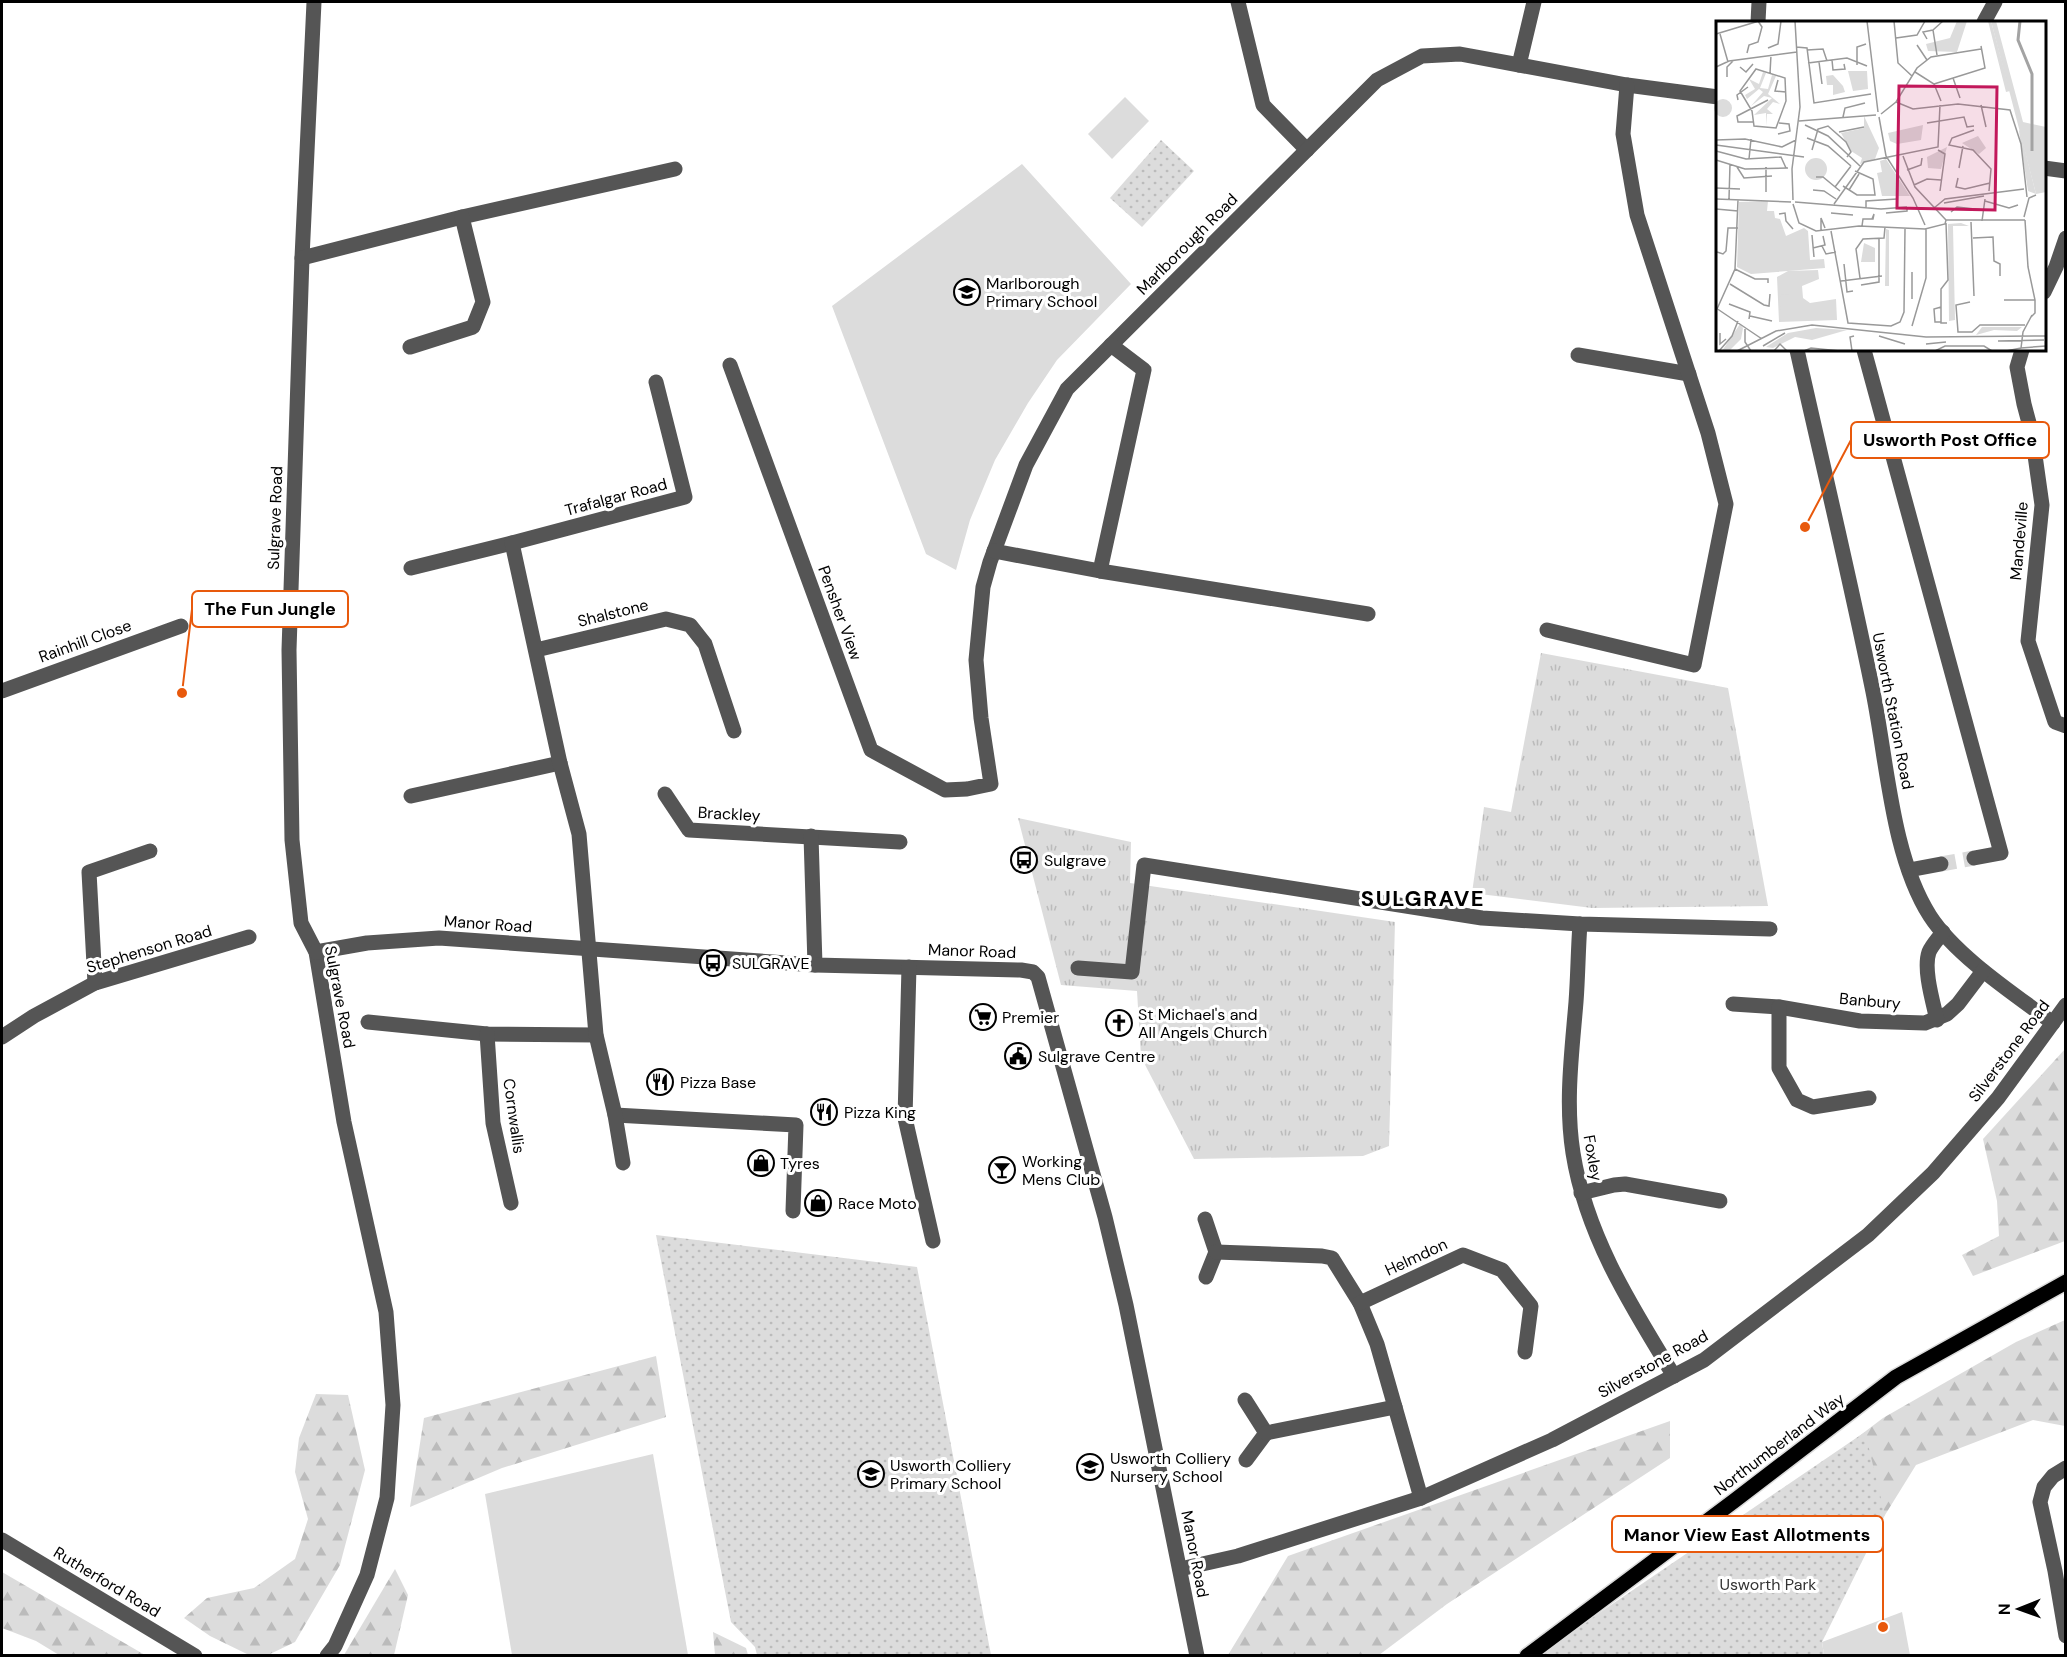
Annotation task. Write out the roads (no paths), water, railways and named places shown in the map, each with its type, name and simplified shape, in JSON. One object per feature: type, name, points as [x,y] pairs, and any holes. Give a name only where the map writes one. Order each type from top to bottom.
[{"type":"main road","name":"Northumberland Way","points":[[1527,1656],[1896,1377],[2066,1282]]},
{"type":"street","name":"Sulgrave Road","points":[[314,2],[302,258],[289,650],[292,840],[301,923],[316,952],[344,1122],[386,1312],[393,1406],[387,1498],[367,1575],[334,1646],[327,1656]]},
{"type":"street","points":[[1238,2],[1263,105],[1306,150]]},
{"type":"street","points":[[1519,65],[1534,2]]},
{"type":"street","points":[[1758,21],[1759,2]]},
{"type":"street","points":[[1985,21],[1995,2]]},
{"type":"street","name":"Marlborough Road","points":[[991,783],[981,718],[976,660],[983,586],[1026,465],[1067,389],[1377,80],[1422,56],[1460,54],[1627,86],[1716,97]]},
{"type":"street","points":[[1547,630],[1694,665],[1726,504],[1708,433],[1637,215],[1623,134],[1627,86]]},
{"type":"street","points":[[2046,168],[2066,171]]},
{"type":"street","points":[[302,258],[462,217],[675,169]]},
{"type":"street","points":[[410,347],[473,327],[483,302],[462,217]]},
{"type":"street","points":[[2046,288],[2066,238]]},
{"type":"street","points":[[1100,572],[1144,370],[1111,345]]},
{"type":"street","name":"Usworth Station Road","points":[[1797,351],[1872,688],[1900,843],[1909,870],[1930,915],[1943,932],[1983,971],[2053,1023]]},
{"type":"street","points":[[1864,351],[2001,853],[1974,858]]},
{"type":"street","name":"Mandeville","points":[[2022,351],[2017,367],[2032,434],[2042,505],[2028,641],[2055,722],[2066,726]]},
{"type":"street","points":[[1578,355],[1689,374]]},
{"type":"street","name":"Pensher View","points":[[730,365],[871,750],[945,790],[967,789],[991,783]]},
{"type":"street","name":"Trafalgar Road","points":[[411,568],[685,497],[656,382]]},
{"type":"street","points":[[512,543],[560,763],[579,834],[596,1035],[615,1115],[623,1163]]},
{"type":"street","points":[[994,551],[1100,572],[1368,614]]},
{"type":"street","name":"Shalstone","points":[[536,650],[666,619],[690,625],[705,644],[734,731]]},
{"type":"street","name":"Rainhill Close","points":[[2,691],[181,626]]},
{"type":"street","points":[[411,796],[560,763]]},
{"type":"street","name":"Brackley","points":[[665,794],[689,830],[900,842]]},
{"type":"street","points":[[811,836],[815,965]]},
{"type":"street","points":[[95,983],[89,872],[150,851]]},
{"type":"street","points":[[1909,870],[1941,864]]},
{"type":"street","points":[[1078,968],[1132,972],[1144,865],[1482,918],[1580,924],[1770,929]]},
{"type":"street","name":"Foxley","points":[[1580,924],[1569,1119],[1581,1193],[1588,1215],[1612,1269],[1633,1309],[1674,1376]]},
{"type":"street","points":[[1943,932],[1931,946],[1927,969],[1937,1020],[1958,1004],[1983,971]]},
{"type":"street","name":"Stephenson Road","points":[[2,1038],[34,1016],[95,983],[249,937]]},
{"type":"street","name":"Manor Road","points":[[316,952],[367,944],[439,938],[815,965],[1033,972],[1038,977],[1105,1217],[1126,1305],[1197,1656]]},
{"type":"street","points":[[909,967],[905,1118],[933,1241]]},
{"type":"street","name":"Banbury","points":[[1733,1004],[1779,1007],[1860,1021],[1925,1023],[1937,1020]]},
{"type":"street","name":"Silverstone Road","points":[[1180,1569],[1238,1556],[1421,1498],[1552,1440],[1704,1360],[1868,1235],[1933,1173],[1998,1098],[2066,1005]]},
{"type":"street","points":[[1779,1007],[1779,1068],[1797,1100],[1812,1107],[1869,1098]]},
{"type":"street","points":[[368,1022],[487,1034],[596,1035]]},
{"type":"street","name":"Cornwallis","points":[[487,1034],[493,1123],[511,1203]]},
{"type":"street","points":[[615,1115],[796,1125],[793,1211]]},
{"type":"street","points":[[1581,1193],[1625,1184],[1720,1201]]},
{"type":"street","points":[[1205,1219],[1216,1252],[1206,1277]]},
{"type":"street","points":[[1216,1252],[1332,1258],[1360,1303],[1377,1344],[1421,1498]]},
{"type":"street","name":"Helmdon","points":[[1360,1303],[1463,1255],[1502,1270],[1531,1306],[1525,1352]]},
{"type":"street","points":[[1245,1400],[1266,1433]]},
{"type":"street","points":[[1246,1460],[1266,1433],[1395,1407]]},
{"type":"street","points":[[2066,1468],[2044,1487],[2040,1502],[2066,1636]]},
{"type":"street","name":"Rutherford Road","points":[[2,1540],[195,1656]]},
{"type":"tunnel","points":[[1941,864],[1974,858]]},
{"type":"place","name":"Marlborough Primary School","points":[[967,292]]},
{"type":"place","name":"Usworth Post Office","points":[[1805,527]]},
{"type":"place","name":"The Fun Jungle","points":[[182,693]]},
{"type":"place","name":"Sulgrave","points":[[1024,860]]},
{"type":"place","name":"SULGRAVE","points":[[713,963]]},
{"type":"place","name":"Premier","points":[[983,1017]]},
{"type":"place","name":"St Michael's and All Angels Church","points":[[1119,1023]]},
{"type":"place","name":"Sulgrave Centre","points":[[1018,1056]]},
{"type":"place","name":"Pizza Base","points":[[660,1082]]},
{"type":"place","name":"Pizza King","points":[[824,1112]]},
{"type":"place","name":"Tyres","points":[[761,1163]]},
{"type":"place","name":"Working Mens Club","points":[[1002,1170]]},
{"type":"place","name":"Race Moto","points":[[818,1203]]},
{"type":"place","name":"Usworth Colliery Nursery School","points":[[1090,1467]]},
{"type":"place","name":"Usworth Colliery Primary School","points":[[871,1474]]},
{"type":"place","name":"Manor View East Allotments","points":[[1883,1627]]},
{"type":"district","name":"SULGRAVE","points":[[1423,898]]},
{"type":"park label","name":"Usworth Park","points":[[1768,1584]]}]
